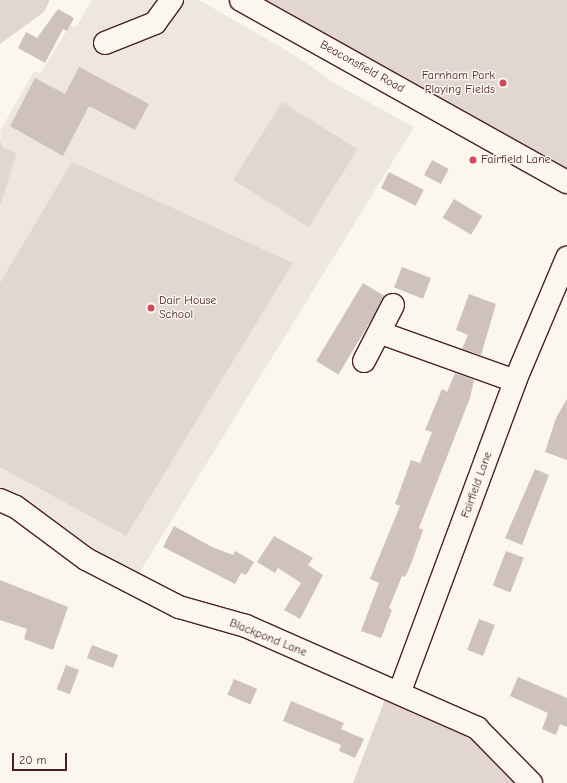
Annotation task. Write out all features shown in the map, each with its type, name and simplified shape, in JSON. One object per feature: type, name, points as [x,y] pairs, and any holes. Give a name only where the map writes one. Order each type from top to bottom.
[{"type":"street","points":[[105,43],[155,23],[172,0]]},
{"type":"street","name":"Beaconsfield Road","points":[[241,0],[567,182]]},
{"type":"street","name":"Fairfield Lane","points":[[400,691],[515,381],[567,258]]},
{"type":"street","points":[[364,361],[381,333],[393,305]]},
{"type":"street","points":[[381,333],[515,381]]},
{"type":"street","name":"Blackpond Lane","points":[[0,500],[16,506],[86,559],[179,608],[246,626],[400,691],[477,728],[531,783]]},
{"type":"shaded area","points":[[0,0],[50,0],[44,12],[0,44]]},
{"type":"shaded area","name":"Dair House School","points":[[92,0],[199,0],[294,55],[339,86],[414,127],[136,578],[37,508],[0,488],[0,206],[17,153],[2,147],[0,131],[34,71],[40,74],[70,25],[75,28]]},
{"type":"shaded area","name":"Farnham Park Playing Fields","points":[[253,0],[567,0],[567,173]]},
{"type":"shaded area","points":[[282,102],[357,149],[309,227],[233,180]]},
{"type":"shaded area","points":[[0,139],[2,147],[17,153],[0,206]]},
{"type":"shaded area","points":[[72,162],[293,263],[126,536],[0,467],[0,283]]},
{"type":"shaded area","points":[[386,697],[399,700],[482,743],[516,783],[353,783]]},
{"type":"building","points":[[58,9],[74,18],[67,31],[63,29],[45,63],[18,48],[26,32],[37,38]]},
{"type":"building","points":[[79,67],[149,104],[135,130],[89,106],[63,156],[10,126],[35,78],[65,94]]},
{"type":"building","points":[[432,160],[449,169],[441,184],[424,175]]},
{"type":"building","points":[[389,172],[424,190],[416,206],[381,188]]},
{"type":"building","points":[[454,199],[482,216],[471,235],[443,218]]},
{"type":"building","points":[[402,267],[431,278],[423,299],[394,288]]},
{"type":"building","points":[[363,283],[385,296],[338,374],[316,361]]},
{"type":"building","points":[[469,294],[496,304],[481,355],[462,349],[468,335],[456,330]]},
{"type":"building","points":[[455,373],[474,380],[470,398],[419,528],[423,530],[411,564],[405,577],[402,576],[389,608],[392,610],[381,638],[361,631],[379,583],[370,579],[400,506],[395,504],[411,460],[420,463],[432,432],[425,430],[442,389],[447,392]]},
{"type":"building","points":[[567,399],[567,460],[545,452],[556,418]]},
{"type":"building","points":[[535,469],[549,475],[522,545],[505,538]]},
{"type":"building","points":[[174,526],[212,547],[233,555],[235,551],[254,562],[246,575],[241,573],[235,584],[163,547]]},
{"type":"building","points":[[274,536],[313,558],[308,565],[323,575],[300,619],[284,610],[301,583],[278,568],[275,573],[257,562]]},
{"type":"building","points":[[506,551],[524,558],[510,592],[493,586]]},
{"type":"building","points":[[0,580],[68,607],[53,650],[24,639],[27,629],[0,620]]},
{"type":"building","points":[[479,619],[495,625],[483,656],[467,650]]},
{"type":"building","points":[[92,645],[118,655],[113,668],[87,658]]},
{"type":"building","points":[[66,665],[79,670],[70,694],[57,689]]},
{"type":"building","points":[[518,677],[567,698],[567,727],[560,724],[556,735],[542,729],[548,713],[510,696]]},
{"type":"building","points":[[234,679],[257,689],[250,704],[227,695]]},
{"type":"building","points":[[291,701],[344,723],[341,729],[364,739],[355,758],[339,751],[341,745],[283,721]]},
{"type":"place","name":"Farnham Park Playing Fields","points":[[503,83]]},
{"type":"place","name":"Fairfield Lane","points":[[473,160]]},
{"type":"place","name":"Dair House School","points":[[151,308]]}]
